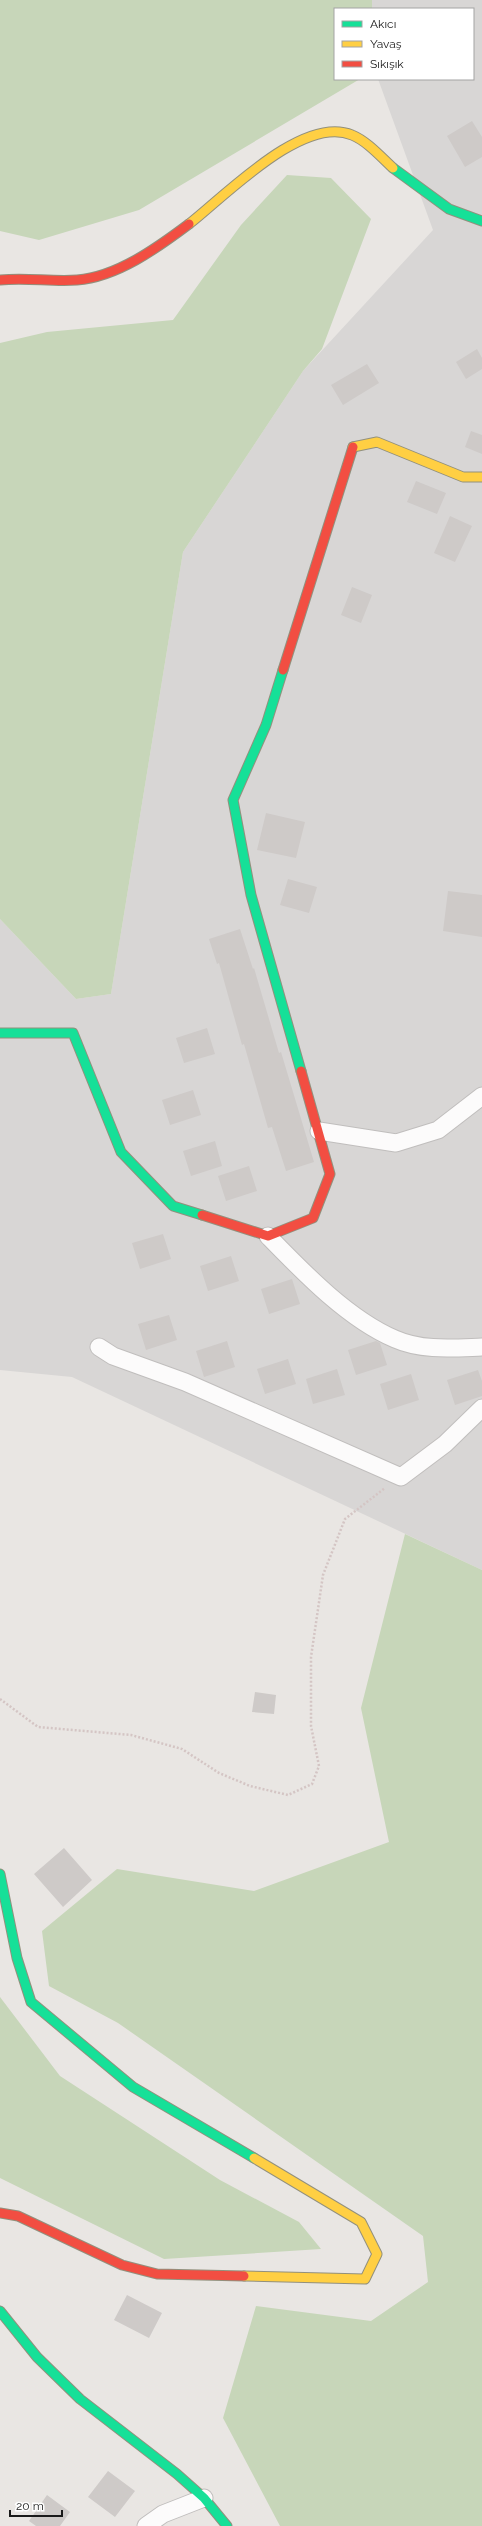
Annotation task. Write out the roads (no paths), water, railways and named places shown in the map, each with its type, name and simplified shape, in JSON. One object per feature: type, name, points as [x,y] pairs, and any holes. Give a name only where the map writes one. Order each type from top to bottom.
[{"type":"street","points":[[0,280],[24,277],[80,280],[104,274],[158,245],[197,218],[246,174],[301,140],[323,132],[350,134],[416,186],[459,214],[482,221]]},
{"type":"street","points":[[268,1236],[312,1218],[330,1174],[251,895],[233,800],[266,725],[351,448],[376,442],[463,478],[482,477]]},
{"type":"street","points":[[0,1033],[73,1034],[120,1152],[173,1206],[268,1236],[346,1310],[395,1339],[434,1348],[482,1346]]},
{"type":"street","points":[[319,1131],[396,1143],[438,1130],[482,1096]]},
{"type":"street","points":[[99,1347],[113,1356],[185,1382],[401,1477],[445,1444],[482,1408]]},
{"type":"street","points":[[0,1874],[17,1958],[31,2002],[133,2087],[361,2222],[377,2254],[365,2279],[157,2274],[122,2264],[18,2216],[0,2213]]},
{"type":"street","points":[[0,2311],[37,2357],[80,2399],[204,2498],[227,2526]]},
{"type":"street","points":[[146,2526],[164,2514],[204,2498]]}]
